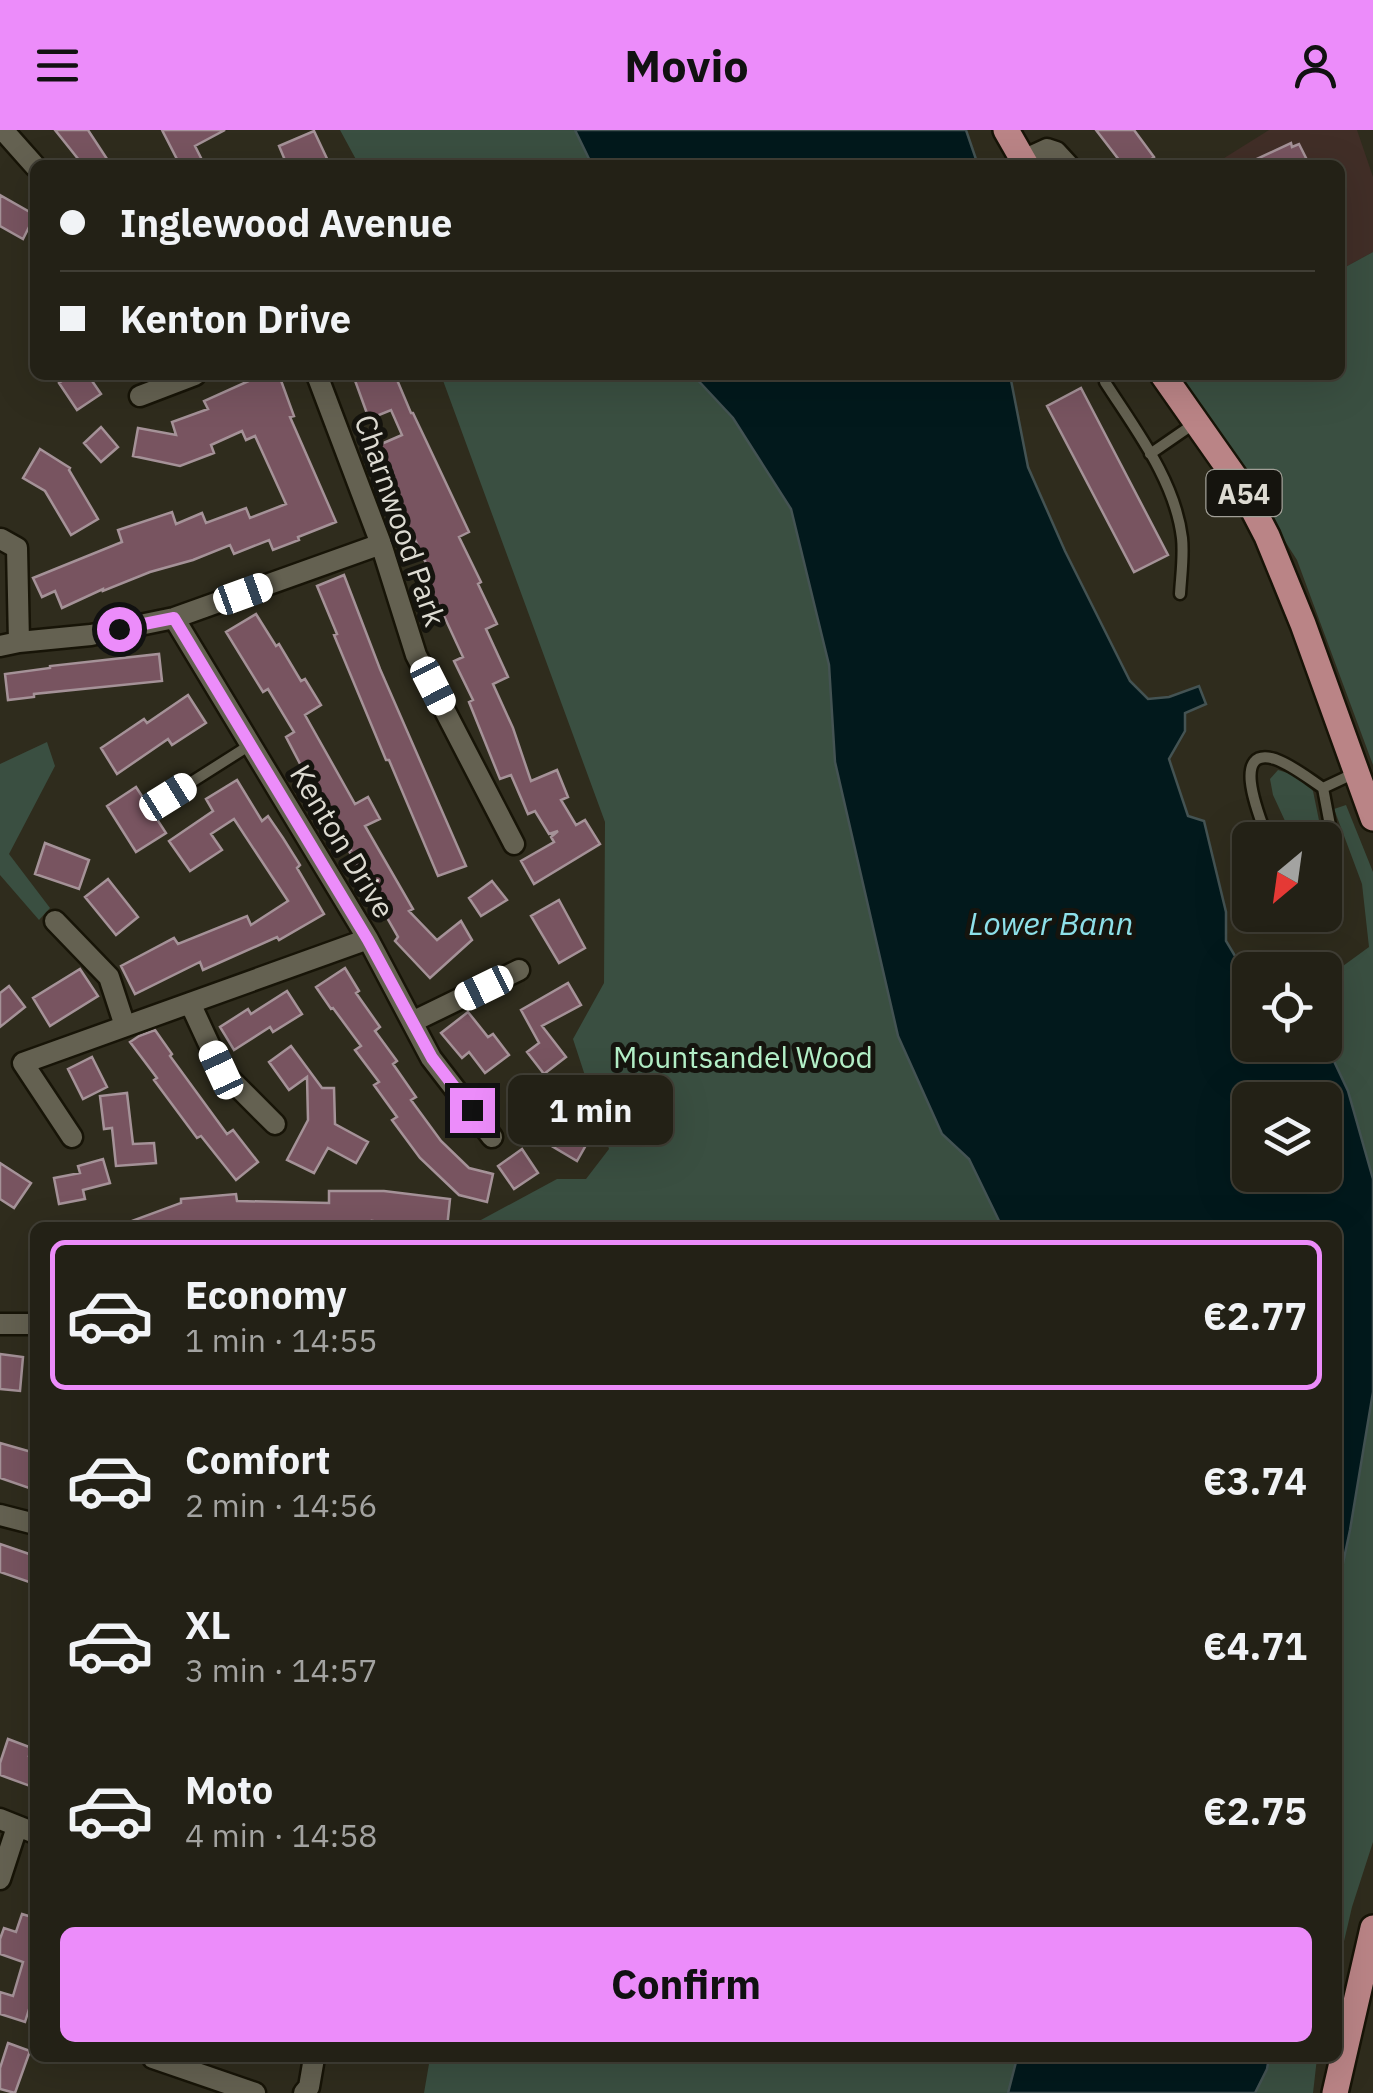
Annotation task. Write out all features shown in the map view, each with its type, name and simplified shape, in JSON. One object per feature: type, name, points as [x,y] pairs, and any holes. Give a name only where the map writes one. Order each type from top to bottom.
[{"type":"main road","points":[[1006,130],[1023,160]]},
{"type":"main road","name":"A54","points":[[1166,380],[1241,486],[1267,536],[1373,818]]},
{"type":"main road","points":[[1336,2093],[1373,1928]]},
{"type":"street","points":[[2,130],[30,161]]},
{"type":"street","points":[[1027,160],[1046,148],[1066,160]]},
{"type":"street","points":[[140,396],[182,380]]},
{"type":"street","name":"Charnwood Park","points":[[320,380],[381,544],[416,654],[514,844]]},
{"type":"street","points":[[1,538],[17,548],[10,644],[92,635],[174,618],[381,544]]},
{"type":"street","name":"Kenton Drive","points":[[174,618],[368,940],[432,1058],[492,1137]]},
{"type":"street","points":[[55,921],[110,977],[125,1026]]},
{"type":"street","points":[[72,1137],[23,1063],[368,940]]},
{"type":"street","points":[[412,1022],[520,970]]},
{"type":"street","points":[[190,1003],[221,1070],[275,1124]]},
{"type":"street","points":[[0,1324],[30,1324]]},
{"type":"street","points":[[0,1515],[30,1523]]},
{"type":"street","points":[[0,1879],[17,1827]]},
{"type":"street","points":[[166,2062],[255,2093]]},
{"type":"street","points":[[304,2093],[309,2087],[313,2062]]},
{"type":"lane","points":[[1105,382],[1150,454],[1176,506],[1182,541],[1180,594]]},
{"type":"lane","points":[[1150,454],[1196,423]]},
{"type":"lane","points":[[168,797],[250,745]]},
{"type":"lane","points":[[1262,822],[1249,776],[1254,762],[1262,758],[1272,758],[1293,768],[1322,788],[1329,822]]},
{"type":"lane","points":[[1322,788],[1356,773]]},
{"type":"shaded area","points":[[1269,130],[1357,130],[1373,177],[1373,252],[1345,267],[1345,160],[1221,160]]},
{"type":"green space","points":[[340,130],[575,130],[590,160],[356,160]]},
{"type":"green space","points":[[1373,252],[1373,765],[1297,560],[1182,380],[1345,380],[1345,267]]},
{"type":"green space","name":"Mountsandel Wood","points":[[443,380],[698,380],[733,418],[791,509],[829,665],[836,763],[863,877],[942,1134],[969,1159],[1000,1222],[477,1222],[557,1179],[586,1179],[609,1149],[573,1039],[604,983],[605,822]]},
{"type":"green space","points":[[47,742],[55,766],[9,854],[50,908],[39,920],[0,875],[0,764]]},
{"type":"green space","points":[[1278,770],[1301,777],[1313,791],[1319,822],[1286,822],[1270,779]]},
{"type":"green space","points":[[1346,805],[1373,872],[1373,1179],[1348,1091],[1334,1062],[1342,1062],[1342,967],[1369,947],[1362,884],[1334,809]]},
{"type":"green space","points":[[1373,1392],[1373,1842],[1342,1950],[1342,1568]]},
{"type":"green space","points":[[429,2062],[1016,2062],[1008,2093],[424,2093]]},
{"type":"green space","points":[[1268,2062],[1317,2062],[1313,2093],[1255,2093]]},
{"type":"water","points":[[575,130],[966,130],[976,160],[590,160]]},
{"type":"water","name":"Lower Bann","points":[[698,380],[1011,380],[1028,467],[1130,681],[1148,699],[1169,697],[1199,686],[1206,704],[1185,713],[1185,731],[1169,759],[1188,816],[1204,821],[1226,912],[1226,941],[1233,952],[1232,1062],[1334,1062],[1348,1091],[1373,1179],[1373,1392],[1342,1568],[1342,1222],[1000,1222],[969,1159],[942,1134],[898,1036],[835,762],[829,665],[791,509],[733,418]]},
{"type":"water","points":[[1016,2062],[1268,2062],[1255,2093],[1008,2093]]},
{"type":"building","points":[[55,130],[88,130],[108,160],[79,160]]},
{"type":"building","points":[[162,130],[225,130],[195,146],[201,158],[177,160]]},
{"type":"building","points":[[1096,130],[1134,130],[1154,157],[1119,160]]},
{"type":"building","points":[[314,131],[328,160],[285,160],[279,146]]},
{"type":"building","points":[[1291,143],[1292,147],[1299,144],[1307,160],[1255,160]]},
{"type":"building","points":[[0,195],[30,212],[30,225],[23,239],[0,226]]},
{"type":"building","points":[[91,380],[101,394],[77,410],[59,383]]},
{"type":"building","points":[[251,380],[281,380],[294,416],[290,417],[336,522],[273,550],[269,540],[234,554],[230,545],[103,589],[62,608],[55,591],[42,597],[33,578],[122,542],[118,530],[172,512],[176,524],[202,513],[206,523],[246,508],[250,518],[286,504],[255,436],[246,440],[242,431],[211,445],[214,453],[180,466],[133,456],[138,428],[176,435],[172,422],[208,409],[204,401]]},
{"type":"building","points":[[355,380],[397,380],[469,532],[459,537],[497,624],[486,629],[508,677],[493,684],[531,781],[557,770],[568,797],[561,800],[576,825],[585,820],[600,844],[534,884],[521,861],[554,842],[551,837],[558,831],[549,834],[535,811],[528,814],[511,775],[500,779],[469,702],[473,700],[454,661],[463,657],[438,603],[433,605],[422,581],[432,576],[372,448],[402,435],[391,410],[369,419]]},
{"type":"building","points":[[1081,388],[1168,555],[1134,572],[1047,406]]},
{"type":"building","points":[[101,427],[118,447],[101,462],[84,443]]},
{"type":"building","points":[[40,449],[70,468],[98,519],[71,535],[45,491],[23,478]]},
{"type":"building","points":[[344,575],[380,669],[466,866],[438,876],[386,760],[317,586]]},
{"type":"building","points":[[256,614],[321,705],[305,715],[355,804],[368,797],[380,819],[365,826],[413,909],[409,911],[437,940],[461,921],[472,940],[430,978],[395,941],[398,937],[286,737],[294,732],[268,689],[263,692],[226,632]]},
{"type":"building","points":[[159,654],[162,681],[8,700],[5,674]]},
{"type":"building","points":[[188,695],[206,723],[172,745],[168,739],[117,774],[101,748]]},
{"type":"building","points":[[237,780],[262,821],[268,816],[283,838],[324,914],[279,940],[277,937],[203,970],[200,962],[135,994],[121,966],[174,938],[178,944],[247,916],[251,925],[288,901],[234,819],[211,834],[222,850],[190,871],[169,841],[213,811],[206,799]]},
{"type":"building","points":[[136,787],[166,833],[136,852],[107,806]]},
{"type":"building","points":[[45,843],[89,860],[79,889],[35,874]]},
{"type":"building","points":[[108,879],[138,917],[116,935],[85,897]]},
{"type":"building","points":[[492,881],[507,900],[481,916],[469,898]]},
{"type":"building","points":[[559,900],[585,948],[559,963],[531,916]]},
{"type":"building","points":[[345,968],[359,991],[356,993],[380,1027],[375,1031],[397,1061],[393,1064],[416,1097],[411,1100],[441,1141],[469,1168],[493,1174],[487,1202],[459,1195],[420,1158],[392,1120],[397,1117],[374,1085],[379,1082],[355,1050],[361,1046],[316,987]]},
{"type":"building","points":[[80,969],[98,996],[50,1026],[33,998]]},
{"type":"building","points":[[568,983],[581,1005],[542,1026],[566,1057],[544,1074],[527,1052],[539,1043],[521,1010]]},
{"type":"building","points":[[9,986],[25,1007],[0,1027],[0,993]]},
{"type":"building","points":[[287,991],[302,1014],[273,1032],[270,1027],[234,1050],[220,1027],[248,1009],[251,1014]]},
{"type":"building","points":[[468,1012],[509,1055],[485,1073],[469,1052],[462,1058],[441,1033]]},
{"type":"building","points":[[155,1030],[227,1134],[233,1130],[258,1162],[236,1180],[201,1136],[197,1138],[130,1042]]},
{"type":"building","points":[[291,1046],[322,1088],[334,1088],[335,1124],[368,1142],[356,1163],[328,1148],[314,1173],[287,1160],[308,1120],[307,1077],[289,1090],[269,1062]]},
{"type":"building","points":[[92,1057],[107,1087],[83,1099],[68,1069]]},
{"type":"building","points":[[576,1076],[582,1103],[551,1110],[545,1083]]},
{"type":"building","points":[[127,1093],[133,1144],[154,1143],[156,1163],[116,1166],[112,1128],[104,1129],[100,1096]]},
{"type":"building","points":[[559,1119],[590,1138],[577,1161],[545,1142]]},
{"type":"building","points":[[522,1149],[538,1173],[514,1189],[498,1166]]},
{"type":"building","points":[[103,1159],[110,1183],[83,1190],[85,1199],[59,1204],[54,1178],[80,1173],[78,1166]]},
{"type":"building","points":[[0,1163],[31,1183],[14,1208],[0,1199]]},
{"type":"building","points":[[329,1191],[384,1191],[450,1199],[448,1222],[129,1222],[181,1203],[181,1199],[236,1194],[237,1201],[329,1203]]},
{"type":"building","points":[[0,1354],[23,1357],[20,1391],[0,1389]]},
{"type":"building","points":[[0,1443],[30,1452],[30,1488],[0,1478]]},
{"type":"building","points":[[0,1544],[30,1554],[30,1582],[0,1572]]},
{"type":"building","points":[[8,1739],[30,1747],[30,1786],[0,1775]]},
{"type":"building","points":[[22,1914],[30,1916],[30,2006],[25,2022],[0,2014],[0,1992],[13,1996],[23,1962],[0,1954],[0,1939],[4,1928],[16,1932]]},
{"type":"building","points":[[8,2043],[30,2051],[15,2093],[0,2089],[0,2068]]},
{"type":"route","points":[[119,629],[174,618],[368,940],[432,1058],[472,1110]]}]
